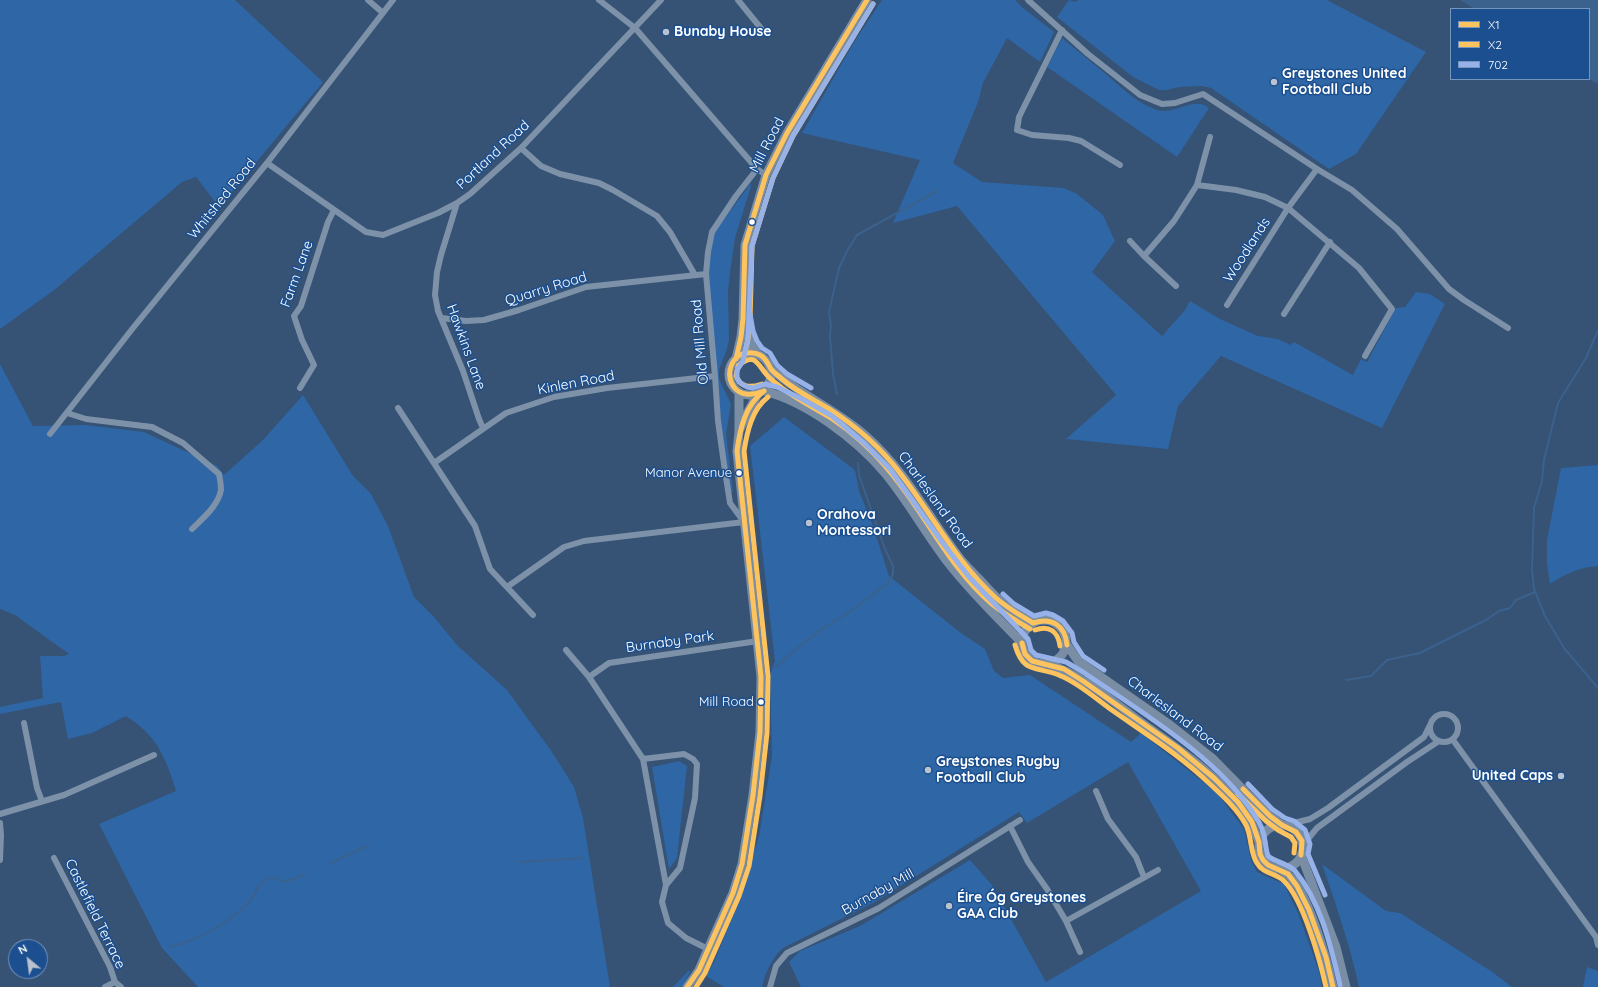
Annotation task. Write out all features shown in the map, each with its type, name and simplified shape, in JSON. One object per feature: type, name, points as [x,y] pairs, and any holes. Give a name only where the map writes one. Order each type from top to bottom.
[{"type":"main road","name":"Mill Road","points":[[736,359],[743,319],[745,245],[766,175],[787,133],[867,0]]},
{"type":"main road","name":"Mill Road","points":[[743,319],[751,345],[757,354]]},
{"type":"main road","points":[[739,432],[748,410],[761,392],[770,383],[771,369],[765,358],[757,354],[744,353],[736,359],[730,368],[730,379],[734,387],[739,392],[751,395],[761,392]]},
{"type":"main road","name":"Charlesland Road","points":[[771,369],[783,380],[839,415],[866,436],[887,457],[907,482],[963,562],[1010,610],[1033,623]]},
{"type":"main road","points":[[688,987],[698,970],[733,893],[742,864],[753,795],[760,732],[761,677],[737,451],[739,432],[739,392]]},
{"type":"main road","name":"Charlesland Road","points":[[761,392],[776,394],[810,412],[840,431],[860,448],[885,473],[936,546],[964,582],[1022,643]]},
{"type":"main road","points":[[1045,620],[1055,622],[1063,630],[1066,636],[1066,645],[1062,656],[1056,662],[1048,664],[1032,661],[1025,654],[1022,643],[1025,630],[1033,623],[1045,620]]},
{"type":"main road","name":"Charlesland Road","points":[[1066,645],[1078,661],[1170,725],[1212,758],[1267,814],[1284,825]]},
{"type":"main road","name":"Charlesland Road","points":[[1048,664],[1064,669],[1083,680],[1178,748],[1214,778],[1238,802],[1252,822],[1259,842]]},
{"type":"main road","points":[[1279,869],[1296,863],[1301,855],[1303,845],[1295,830],[1284,825],[1276,825],[1267,829],[1263,833],[1259,842],[1260,854],[1268,865],[1288,874],[1309,910],[1326,957],[1333,987]]},
{"type":"main road","points":[[1301,855],[1336,947],[1346,987]]},
{"type":"street","points":[[368,0],[383,13]]},
{"type":"street","name":"Whitshed Road","points":[[50,434],[163,291],[268,163],[393,0]]},
{"type":"street","points":[[599,0],[634,28],[757,169],[766,175]]},
{"type":"street","name":"Portland Road","points":[[268,163],[366,232],[383,235],[412,224],[457,203],[470,194],[521,148],[662,0]]},
{"type":"street","points":[[738,0],[764,32]]},
{"type":"street","points":[[1028,0],[1088,54],[1140,95],[1162,104],[1175,103],[1203,94],[1317,169],[1352,190],[1397,229],[1449,289],[1508,328]]},
{"type":"street","points":[[1062,30],[1019,117],[1017,130],[1032,135],[1069,138],[1081,141],[1120,165]]},
{"type":"street","points":[[1144,256],[1174,221],[1197,185],[1210,137]]},
{"type":"street","points":[[521,148],[541,166],[560,174],[599,183],[614,190],[657,216],[670,232],[695,275]]},
{"type":"street","name":"Old Mill Road","points":[[744,522],[730,503],[718,421],[706,274],[712,232],[736,196],[757,169]]},
{"type":"street","name":"Woodlands","points":[[1226,304],[1288,208],[1317,169]]},
{"type":"street","name":"Woodlands","points":[[1197,185],[1236,190],[1265,197],[1288,208],[1359,268],[1392,309],[1365,356]]},
{"type":"street","name":"Hawkins Lane","points":[[457,203],[441,255],[437,272],[435,295],[438,311],[442,318],[483,428]]},
{"type":"street","name":"Farm Lane","points":[[300,388],[314,365],[302,340],[294,316],[301,306],[328,222],[334,210]]},
{"type":"street","points":[[1130,241],[1176,286]]},
{"type":"street","points":[[1284,314],[1330,242]]},
{"type":"street","name":"Quarry Road","points":[[442,318],[466,322],[484,320],[519,310],[586,287],[706,274]]},
{"type":"street","name":"Kinlen Road","points":[[434,463],[506,413],[554,397],[607,388],[715,376]]},
{"type":"street","points":[[398,408],[475,526],[490,568],[533,615]]},
{"type":"street","points":[[67,413],[86,419],[152,427],[183,443],[219,474],[221,489],[218,499],[207,514],[192,529]]},
{"type":"street","points":[[507,587],[564,547],[584,541],[744,522]]},
{"type":"street","name":"Burnaby Park","points":[[589,677],[609,663],[758,641]]},
{"type":"street","points":[[566,650],[589,677],[643,759],[666,884],[662,902],[668,923],[686,938],[708,949]]},
{"type":"street","points":[[1284,825],[1310,819],[1328,808],[1424,737],[1432,720],[1439,714],[1452,716],[1458,723],[1459,727],[1453,740],[1446,742],[1439,741],[1432,735],[1430,725]]},
{"type":"street","points":[[24,723],[36,788],[42,802]]},
{"type":"street","points":[[1453,740],[1596,937],[1598,945]]},
{"type":"street","points":[[1303,845],[1317,828],[1407,762],[1439,741]]},
{"type":"street","points":[[643,759],[684,754],[693,758],[697,764],[695,798],[680,868],[666,884]]},
{"type":"street","points":[[0,814],[64,795],[154,756]]},
{"type":"street","points":[[1096,791],[1108,820],[1136,857],[1144,877]]},
{"type":"street","name":"Burnaby Mill","points":[[770,987],[776,966],[787,953],[880,908],[1020,820]]},
{"type":"street","points":[[0,823],[0,860]]},
{"type":"street","points":[[1010,826],[1028,862],[1048,889],[1066,921],[1080,952]]},
{"type":"street","name":"Castlefield Terrace","points":[[54,858],[110,967],[115,982]]},
{"type":"street","points":[[1066,921],[1158,870]]},
{"type":"street","points":[[105,987],[115,982],[121,987]]},
{"type":"shaded area","points":[[0,0],[235,0],[323,82],[219,207],[196,177],[182,182],[53,291],[0,329]]},
{"type":"shaded area","points":[[882,0],[1015,0],[1054,32],[1040,62],[1007,38],[983,83],[978,102],[953,163],[982,182],[1064,188],[1077,194],[1103,215],[1115,241],[1092,272],[1162,336],[1185,310],[1190,301],[1220,319],[1258,336],[1278,339],[1291,345],[1294,342],[1353,375],[1361,359],[1367,362],[1396,308],[1405,307],[1416,292],[1430,294],[1445,304],[1382,428],[1221,356],[1178,406],[1168,449],[1066,439],[1116,395],[957,206],[893,223],[920,160],[802,133],[854,42]]},
{"type":"shaded area","name":"Greystones United Football Club","points":[[1069,0],[1076,2],[1078,0],[1327,0],[1426,52],[1356,154],[1329,169],[1211,88],[1202,86],[1159,90],[1133,77],[1057,17]]},
{"type":"shaded area","points":[[1460,0],[1598,0],[1598,84],[1590,80],[1590,8],[1473,8]]},
{"type":"shaded area","points":[[1062,38],[1130,95],[1150,107],[1164,111],[1197,104],[1209,108],[1177,157],[1047,67]]},
{"type":"shaded area","points":[[751,183],[735,238],[728,291],[729,340],[719,370],[719,379],[731,404],[726,434],[733,492],[731,492],[725,469],[709,282],[709,258],[714,233]]},
{"type":"shaded area","points":[[0,364],[33,426],[86,425],[144,432],[217,466],[224,475],[263,440],[303,395],[353,476],[371,494],[388,526],[414,597],[434,617],[457,645],[507,690],[552,752],[574,787],[583,818],[610,987],[198,987],[162,948],[99,824],[176,791],[164,757],[153,739],[126,716],[92,733],[68,739],[61,702],[0,714],[0,707],[43,698],[40,656],[64,656],[69,654],[15,615],[0,609]]},
{"type":"shaded area","points":[[784,417],[855,470],[859,491],[872,523],[889,576],[961,633],[985,649],[994,671],[1003,678],[1030,675],[1131,742],[1141,733],[1217,793],[1244,829],[1251,860],[1257,872],[1284,884],[1298,913],[1319,971],[1322,987],[801,987],[789,962],[800,951],[860,926],[970,860],[992,885],[1046,982],[1201,891],[1128,762],[1027,823],[1019,812],[873,903],[783,948],[770,966],[762,987],[724,987],[706,976],[714,962],[735,910],[759,836],[772,756],[770,675],[775,661],[750,446]]},
{"type":"shaded area","points":[[1598,465],[1598,566],[1573,572],[1550,584],[1547,564],[1547,540],[1561,468]]},
{"type":"shaded area","points":[[679,761],[687,766],[677,858],[669,869],[652,767]]},
{"type":"shaded area","points":[[1322,864],[1386,911],[1400,913],[1491,971],[1512,987],[1359,987],[1347,940]]},
{"type":"shaded area","points":[[1587,967],[1598,971],[1598,987],[1583,987]]},
{"type":"shaded area","points":[[689,970],[690,972],[682,987],[673,987]]},
{"type":"waterway","points":[[837,394],[833,374],[829,312],[839,268],[847,251],[857,235],[937,191]]},
{"type":"waterway","points":[[1598,330],[1586,358],[1558,403],[1544,460],[1542,481],[1534,508],[1532,569],[1534,589],[1545,616],[1564,648],[1598,688]]},
{"type":"waterway","points":[[776,667],[823,628],[844,616],[888,583],[893,574],[893,566],[885,549],[859,475],[858,463]]},
{"type":"waterway","points":[[1346,680],[1371,676],[1387,660],[1420,653],[1486,620],[1499,611],[1510,608],[1516,600],[1535,592]]},
{"type":"waterway","points":[[331,863],[369,845]]},
{"type":"waterway","points":[[519,862],[583,858]]},
{"type":"waterway","points":[[170,947],[181,944],[213,930],[233,917],[249,902],[260,884],[268,878],[275,878],[284,882],[305,875]]},
{"type":"transit line","name":"X1","points":[[736,359],[743,319],[745,245],[766,175],[787,133],[867,0]]},
{"type":"transit line","name":"X2","points":[[743,361],[748,339],[750,320],[752,246],[773,178],[793,136],[873,4]]},
{"type":"transit line","name":"702","points":[[873,4],[793,136],[773,178],[752,246],[748,338],[743,361],[737,370],[739,382],[747,387],[753,388],[765,384],[777,387],[832,416],[864,443],[890,469],[969,577],[1028,639],[1031,650],[1036,655],[1066,662],[1083,672],[1176,736],[1221,774],[1240,795],[1259,822],[1264,834],[1268,856],[1292,868],[1304,883],[1312,897],[1329,940],[1340,985]]},
{"type":"transit line","name":"702","points":[[750,314],[753,331],[762,348],[770,353],[777,365],[787,374],[811,388]]},
{"type":"transit line","name":"X1","points":[[764,391],[746,394],[735,388],[730,377],[730,371],[735,359],[740,355],[745,353],[753,353],[762,356],[772,370],[788,384],[831,410],[868,438],[900,473],[956,553],[982,584],[1005,605],[1033,623]]},
{"type":"transit line","name":"X2","points":[[762,384],[746,386],[740,383],[736,376],[738,366],[743,362],[752,359],[769,378],[800,400],[831,418],[874,453],[900,484],[962,573],[976,589],[1001,611],[1030,629]]},
{"type":"transit line","name":"X1","points":[[687,987],[699,970],[733,893],[742,864],[753,795],[760,732],[761,677],[737,451],[744,418],[752,403],[764,391]]},
{"type":"transit line","name":"X2","points":[[696,987],[705,973],[739,896],[749,866],[760,796],[767,733],[768,676],[744,451],[754,414],[762,402],[768,397]]},
{"type":"transit line","name":"702","points":[[1003,594],[1014,604],[1034,616],[1046,613],[1063,621],[1072,633],[1074,642],[1083,656],[1104,670]]},
{"type":"transit line","name":"X1","points":[[1033,623],[1046,621],[1056,624],[1064,632],[1067,645]]},
{"type":"transit line","name":"X2","points":[[1035,630],[1045,628],[1052,630],[1057,636],[1060,646]]},
{"type":"transit line","name":"X1","points":[[1022,643],[1025,654],[1032,661],[1064,669],[1083,681],[1178,748],[1214,778],[1238,802],[1252,822],[1259,842],[1260,854],[1263,860],[1268,865],[1288,874],[1297,886],[1309,910],[1326,957],[1333,987]]},
{"type":"transit line","name":"X2","points":[[1015,645],[1019,655],[1027,666],[1061,676],[1080,686],[1186,763],[1230,803],[1246,825],[1253,855],[1257,863],[1266,871],[1281,878],[1298,901],[1315,946],[1326,987]]},
{"type":"transit line","name":"702","points":[[1248,784],[1272,809],[1285,818],[1294,821],[1305,830],[1310,844],[1308,854],[1325,895]]},
{"type":"transit line","name":"X1","points":[[1243,789],[1270,816],[1282,825],[1296,832],[1302,841],[1301,855]]},
{"type":"transit line","name":"X2","points":[[1238,794],[1266,821],[1291,837],[1295,843],[1294,853]]},
{"type":"place","name":"Bunaby House","points":[[666,32]]},
{"type":"place","name":"Greystones United Football Club","points":[[1274,82]]},
{"type":"place","name":"Manor Avenue","points":[[739,473]]},
{"type":"place","name":"Orahova Montessori","points":[[809,523]]},
{"type":"place","name":"Mill Road","points":[[761,702]]},
{"type":"place","name":"Greystones Rugby Football Club","points":[[928,770]]},
{"type":"place","name":"United Caps","points":[[1561,776]]},
{"type":"place","name":"Éire Óg Greystones GAA Club","points":[[949,906]]}]
